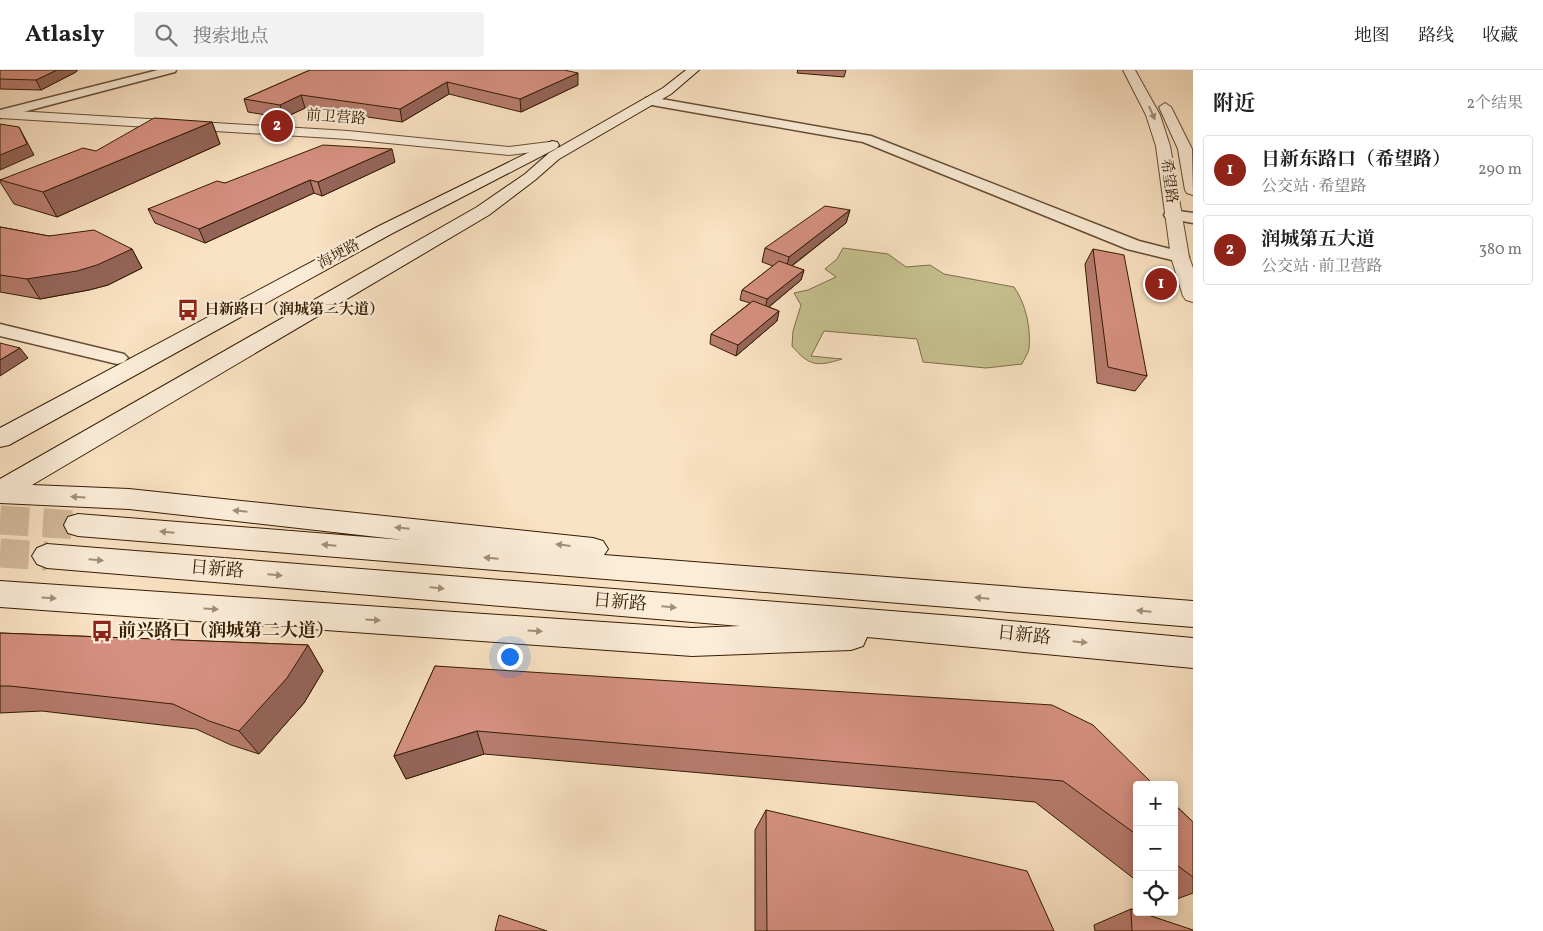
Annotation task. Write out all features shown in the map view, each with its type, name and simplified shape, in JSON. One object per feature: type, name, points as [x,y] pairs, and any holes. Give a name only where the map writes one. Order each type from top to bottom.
[{"type":"main road","name":"海埂路","points":[[0,477],[283,314],[418,240],[487,198],[637,99],[677,70]]},
{"type":"main road","name":"海埂路","points":[[0,439],[385,230],[525,159],[556,151],[650,101],[667,91],[692,70]]},
{"type":"main road","name":"希望路","points":[[1130,70],[1153,115],[1163,146],[1172,215],[1180,256],[1193,296]]},
{"type":"main road","name":"希望路","points":[[1144,70],[1186,149],[1193,190]]},
{"type":"main road","name":"前卫营路","points":[[0,115],[348,135],[509,151],[556,151]]},
{"type":"main road","name":"前卫营路","points":[[0,115],[346,139],[525,159]]},
{"type":"main road","points":[[0,492],[483,211],[530,178],[556,151]]},
{"type":"main road","points":[[17,409],[428,197],[525,159]]},
{"type":"main road","points":[[0,455],[441,211],[509,171],[525,159]]},
{"type":"main road","name":"日新路","points":[[0,492],[129,499],[555,544],[924,593]]},
{"type":"main road","name":"日新路","points":[[78,525],[1193,614]]},
{"type":"main road","name":"日新路","points":[[47,556],[980,632],[1193,653]]},
{"type":"main road","points":[[0,594],[692,642],[980,632]]},
{"type":"street","points":[[0,115],[171,70]]},
{"type":"street","points":[[650,101],[866,139],[1133,245],[1180,256]]},
{"type":"street","points":[[1172,215],[1193,218]]},
{"type":"street","points":[[0,330],[117,358]]},
{"type":"shaded area","points":[[843,248],[888,254],[906,267],[930,265],[944,274],[1014,287],[1025,309],[1029,333],[1029,349],[1022,364],[986,368],[923,362],[917,339],[824,331],[811,356],[842,359],[820,364],[803,358],[792,346],[793,331],[801,305],[794,293],[808,290],[836,277],[825,269],[837,259]]},
{"type":"building","points":[[0,70],[57,70],[36,80],[0,79]]},
{"type":"building","points":[[310,70],[564,70],[578,73],[520,99],[447,82],[400,109],[301,95],[280,105],[244,99]]},
{"type":"building","points":[[154,118],[212,122],[43,192],[0,180],[83,148],[96,151]]},
{"type":"building","points":[[0,124],[19,127],[27,144],[0,155]]},
{"type":"building","points":[[323,145],[392,149],[318,182],[310,180],[199,229],[148,209],[217,181],[225,183]]},
{"type":"building","points":[[825,206],[850,210],[789,257],[765,248]]},
{"type":"building","points":[[0,227],[49,236],[94,230],[132,249],[97,265],[77,271],[27,279],[0,275]]},
{"type":"building","points":[[1093,249],[1124,255],[1147,376],[1108,367]]},
{"type":"building","points":[[779,261],[804,270],[767,299],[742,290]]},
{"type":"building","points":[[753,301],[779,311],[738,345],[711,334]]},
{"type":"building","points":[[0,343],[20,348],[0,360]]},
{"type":"building","points":[[0,633],[308,645],[287,678],[239,731],[209,721],[173,704],[0,686]]},
{"type":"building","points":[[435,666],[1052,705],[1093,725],[1150,781],[1133,781],[1133,832],[1063,781],[477,731],[394,756]]},
{"type":"building","points":[[1178,808],[1193,822],[1193,877],[1178,866]]},
{"type":"building","points":[[766,810],[1027,871],[1054,931],[767,931]]},
{"type":"building","points":[[1131,909],[1133,910],[1133,916],[1151,916],[1193,930],[1193,931],[1132,931]]},
{"type":"building","points":[[499,915],[547,931],[495,931]]},
{"type":"tunnel","points":[[0,520],[78,525]]},
{"type":"tunnel","points":[[0,553],[47,556]]},
{"type":"place","name":"润城第五大道","points":[[277,126]]},
{"type":"place","name":"日新东路口（希望路）","points":[[1161,284]]},
{"type":"place","name":"日新路口（润城第二大道）","points":[[188,310]]},
{"type":"place","name":"前兴路口（润城第二大道）","points":[[102,631]]}]
